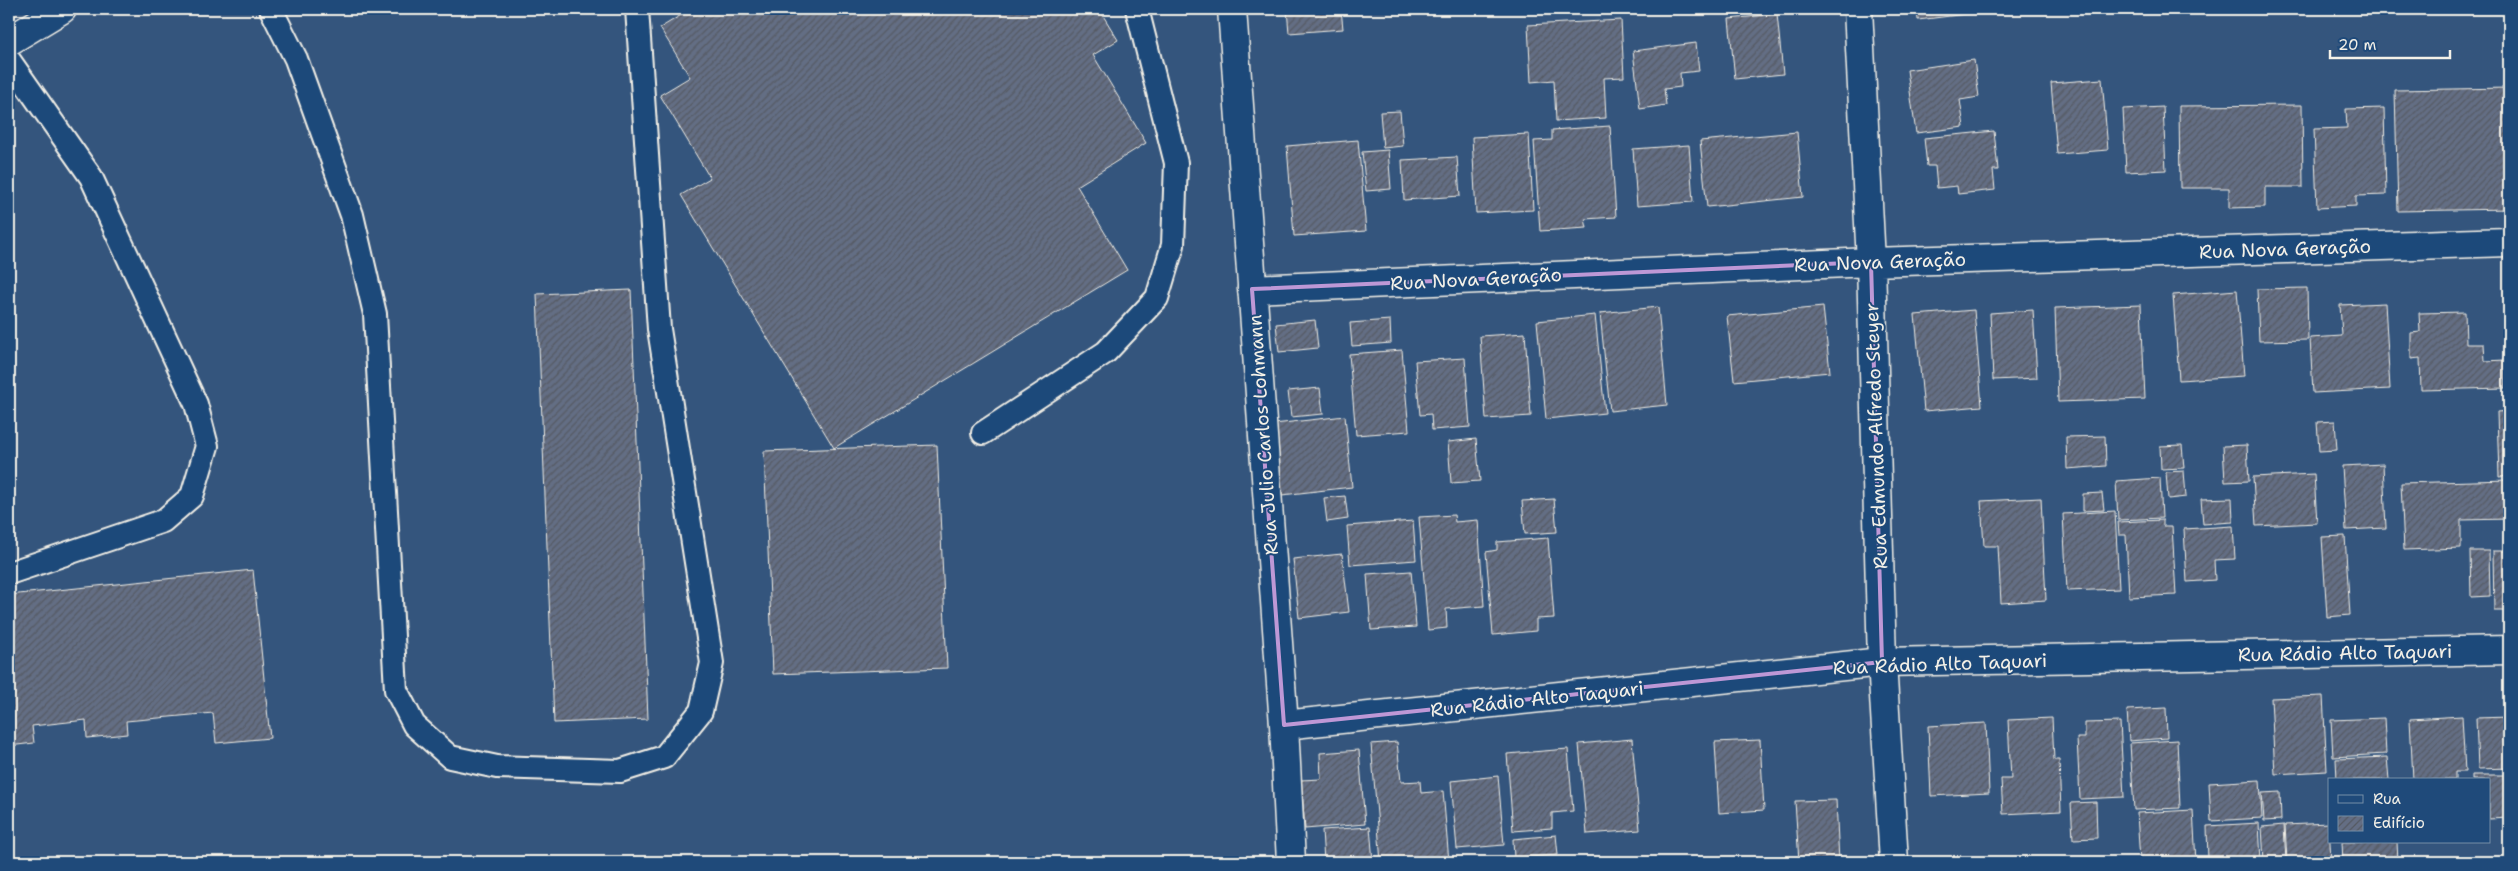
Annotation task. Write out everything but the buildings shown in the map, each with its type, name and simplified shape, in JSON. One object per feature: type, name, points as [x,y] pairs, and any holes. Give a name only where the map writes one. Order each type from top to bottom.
[{"type":"main road","points":[[9,41],[62,9]]},
{"type":"main road","name":"Rua Julio Carlos Lohmann","points":[[1232,9],[1284,725],[1291,862]]},
{"type":"main road","name":"Rua Edmundo Alfredo Steyer","points":[[1858,9],[1871,262],[1882,662],[1894,862]]},
{"type":"main road","name":"Rua Nova Geração","points":[[1252,289],[1871,262],[2509,242]]},
{"type":"main road","name":"Rua Rádio Alto Taquari","points":[[1284,725],[1882,662],[2509,650]]},
{"type":"lane","points":[[271,9],[296,59],[352,215],[374,314],[396,690],[414,725],[450,757],[497,767],[620,771],[664,757],[701,711],[712,663],[659,329],[636,9]]},
{"type":"lane","points":[[983,433],[1106,352],[1157,298],[1173,245],[1176,162],[1137,9]]},
{"type":"lane","points":[[9,60],[91,177],[196,404],[207,446],[192,496],[163,521],[9,573]]},
{"type":"highlighted area","points":[[1871,262],[1882,662],[1284,725],[1252,289]]}]
